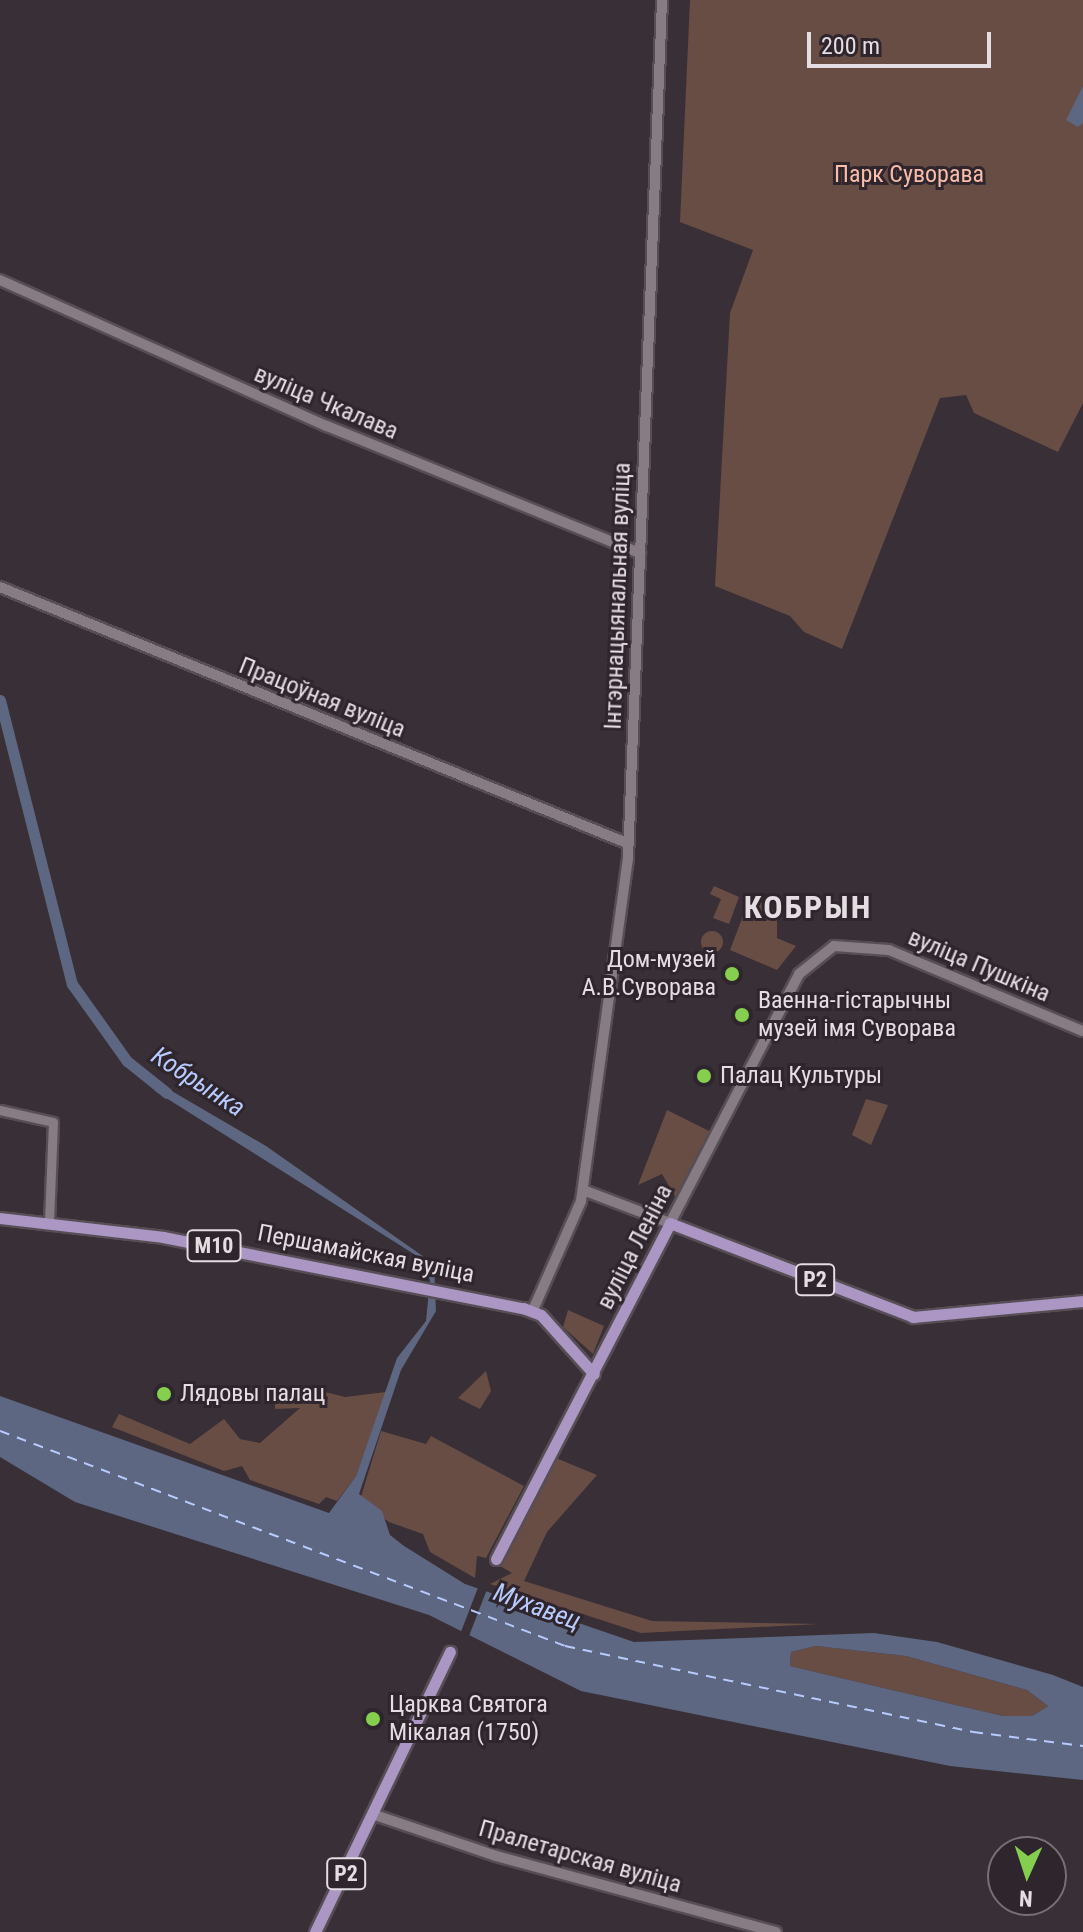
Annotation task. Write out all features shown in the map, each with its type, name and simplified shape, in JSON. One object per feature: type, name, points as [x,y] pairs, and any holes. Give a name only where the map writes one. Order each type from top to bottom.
[{"type":"main road","name":"Інтэрнацыянальная вуліца","points":[[533,1310],[583,1190],[629,844],[662,0]]},
{"type":"main road","name":"вуліца Чкалава","points":[[0,280],[341,432],[640,553]]},
{"type":"main road","name":"Працоўная вуліца","points":[[0,587],[629,844]]},
{"type":"main road","name":"вуліца Пушкіна","points":[[814,956],[846,943],[870,944],[1083,1031]]},
{"type":"main road","name":"вуліца Леніна","points":[[496,1559],[670,1223],[814,956]]},
{"type":"main road","points":[[583,1190],[670,1223]]},
{"type":"main road","name":"Першамайская вуліца","points":[[0,1218],[49,1222],[241,1251],[533,1310]]},
{"type":"main road","name":"Р2","points":[[670,1223],[913,1317],[1083,1301]]},
{"type":"main road","points":[[533,1310],[594,1374]]},
{"type":"main road","name":"Р2","points":[[315,1932],[375,1815],[450,1652]]},
{"type":"main road","name":"Пралетарская вуліца","points":[[375,1815],[776,1932]]},
{"type":"street","points":[[0,1110],[53,1122],[49,1222]]},
{"type":"green space","name":"Парк Суворава","points":[[690,0],[1083,0],[1083,403],[1058,452],[974,413],[966,395],[940,398],[842,649],[804,632],[790,616],[715,586],[730,313],[753,250],[680,222]]},
{"type":"green space","points":[[714,886],[739,897],[729,924],[713,918],[721,899],[710,894]]},
{"type":"green space","points":[[751,895],[777,913],[777,938],[796,946],[777,970],[730,950]]},
{"type":"green space","points":[[708,931],[716,931],[723,942],[716,953],[708,953],[701,946],[701,938]]},
{"type":"green space","points":[[866,1099],[888,1105],[871,1145],[852,1135]]},
{"type":"green space","points":[[667,1110],[713,1133],[678,1201],[662,1174],[638,1185]]},
{"type":"green space","points":[[568,1310],[604,1326],[593,1354],[563,1327]]},
{"type":"green space","points":[[486,1371],[491,1391],[480,1409],[458,1398]]},
{"type":"green space","points":[[297,1385],[345,1397],[386,1392],[356,1476],[337,1501],[326,1497],[319,1504],[250,1480],[242,1466],[224,1471],[112,1427],[119,1414],[190,1444],[224,1419],[240,1439],[260,1443],[300,1408],[275,1409],[275,1403],[300,1391]]},
{"type":"green space","points":[[381,1431],[426,1444],[431,1436],[524,1486],[486,1558],[477,1556],[475,1578],[430,1552],[423,1534],[389,1522],[360,1500]]},
{"type":"green space","points":[[556,1458],[597,1475],[547,1532],[524,1581],[652,1621],[819,1624],[641,1633],[490,1584],[512,1573],[500,1566]]},
{"type":"green space","points":[[816,1646],[906,1656],[1027,1690],[1048,1706],[1032,1716],[1003,1716],[790,1666],[791,1652]]},
{"type":"water","points":[[1083,86],[1083,123],[1078,127],[1066,120]]},
{"type":"water","points":[[158,1083],[266,1146],[434,1264],[436,1311],[401,1370],[359,1494],[382,1511],[390,1535],[404,1546],[465,1584],[634,1642],[874,1633],[937,1642],[1053,1675],[1083,1687],[1083,1780],[950,1766],[581,1691],[429,1615],[75,1502],[0,1457],[0,1396],[329,1513],[356,1476],[397,1358],[426,1321],[430,1280],[417,1256],[155,1091]],"holes":[[[816,1646],[906,1656],[1027,1690],[1048,1706],[1032,1716],[1003,1716],[790,1666],[791,1652]]]},
{"type":"pier","points":[[479,1585],[487,1588],[469,1636],[461,1633]]},
{"type":"waterway","name":"Кобрынка","points":[[0,700],[72,984],[127,1061],[167,1093]]},
{"type":"ferry route","points":[[0,1431],[565,1646],[973,1732],[1083,1746]]},
{"type":"place","name":"Дом-музей А.В.Суворава","points":[[732,974]]},
{"type":"place","name":"Ваенна-гістарычны музей імя Суворава","points":[[742,1015]]},
{"type":"place","name":"Палац Культуры","points":[[704,1076]]},
{"type":"place","name":"Лядовы палац","points":[[164,1394]]},
{"type":"place","name":"Царква Святога Мікалая (1750)","points":[[373,1719]]},
{"type":"district","name":"КОБРЫН","points":[[808,907]]},
{"type":"water label","name":"Мухавец","points":[[537,1607]]}]
